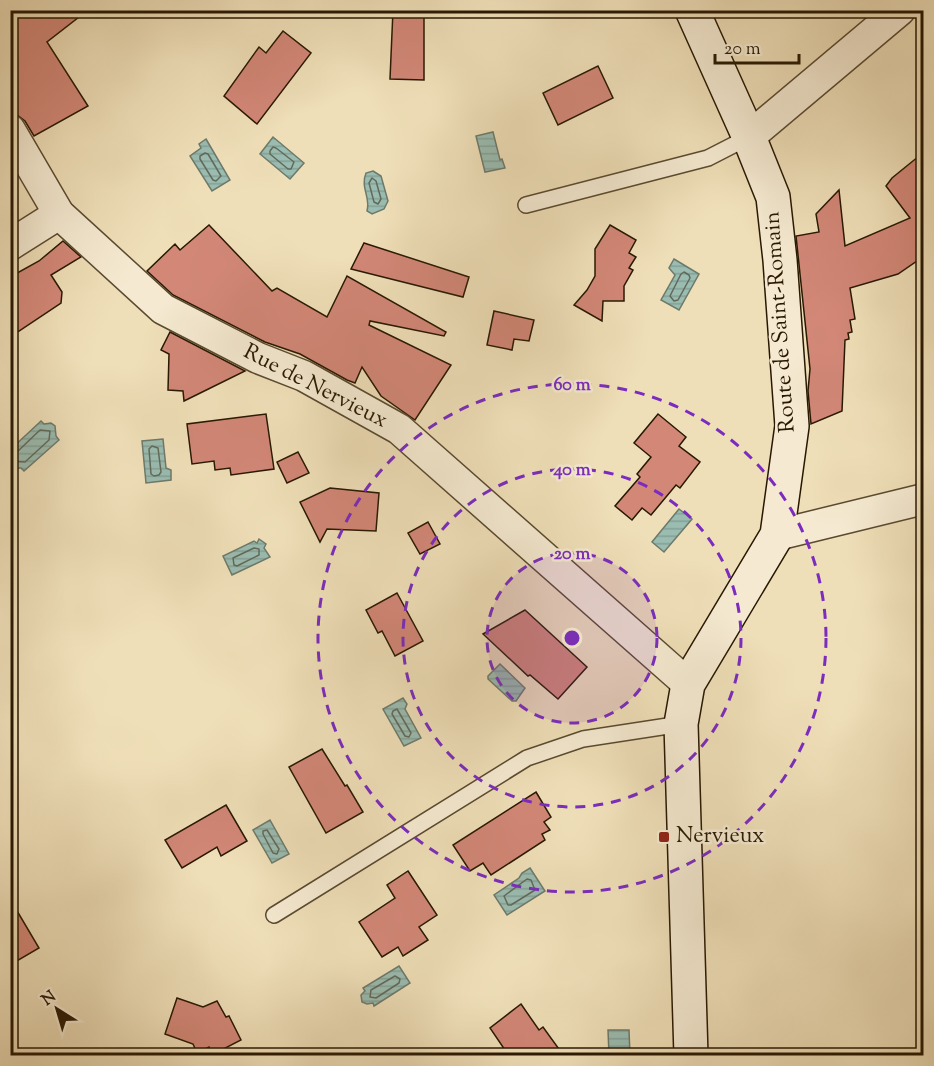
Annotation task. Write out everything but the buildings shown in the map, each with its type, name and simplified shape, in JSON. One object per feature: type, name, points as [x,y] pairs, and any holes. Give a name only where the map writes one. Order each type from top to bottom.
[{"type":"main road","name":"Route de Saint-Romain","points":[[691,1056],[681,724],[688,684],[777,535],[792,426],[780,260],[772,197],[749,137],[692,10]]},
{"type":"street","points":[[749,137],[900,10]]},
{"type":"street","name":"Rue de Nervieux","points":[[10,130],[59,214],[163,309],[258,358],[304,376],[399,429],[688,684]]},
{"type":"street","points":[[10,246],[59,214]]},
{"type":"street","points":[[777,535],[924,499]]},
{"type":"lane","points":[[526,205],[708,158],[749,137]]},
{"type":"lane","points":[[274,915],[527,758],[583,739],[681,724]]},
{"type":"water","points":[[493,132],[500,160],[502,159],[505,168],[485,172],[476,136]]},
{"type":"water","points":[[273,137],[304,163],[290,179],[260,154]]},
{"type":"water","points":[[206,139],[230,180],[212,191],[190,156],[201,148],[199,144]]},
{"type":"water","points":[[373,171],[381,176],[388,201],[384,209],[372,214],[367,211],[368,202],[364,178],[366,173]]},
{"type":"water","points":[[674,259],[699,274],[679,310],[661,300],[675,275],[669,268]]},
{"type":"water","points":[[41,421],[44,424],[51,423],[55,426],[59,440],[24,471],[21,468],[14,468],[11,465],[11,449]]},
{"type":"water","points":[[163,439],[166,468],[171,470],[171,480],[146,483],[142,441]]},
{"type":"water","points":[[679,509],[692,519],[664,552],[652,542]]},
{"type":"water","points":[[259,539],[266,544],[264,548],[270,557],[232,575],[223,556],[254,541],[257,543]]},
{"type":"water","points":[[500,664],[525,688],[516,701],[512,701],[488,679],[488,676]]},
{"type":"water","points":[[403,698],[407,704],[405,709],[421,738],[404,746],[383,709]]},
{"type":"water","points":[[270,820],[289,854],[272,863],[253,830]]},
{"type":"water","points":[[530,868],[545,891],[507,915],[494,895]]},
{"type":"water","points":[[399,966],[410,983],[374,1006],[373,1003],[362,1002],[361,995],[365,991],[363,988]]},
{"type":"water","points":[[608,1030],[629,1030],[630,1055],[609,1055]]},
{"type":"place","name":"Nervieux","points":[[664,837]]}]
